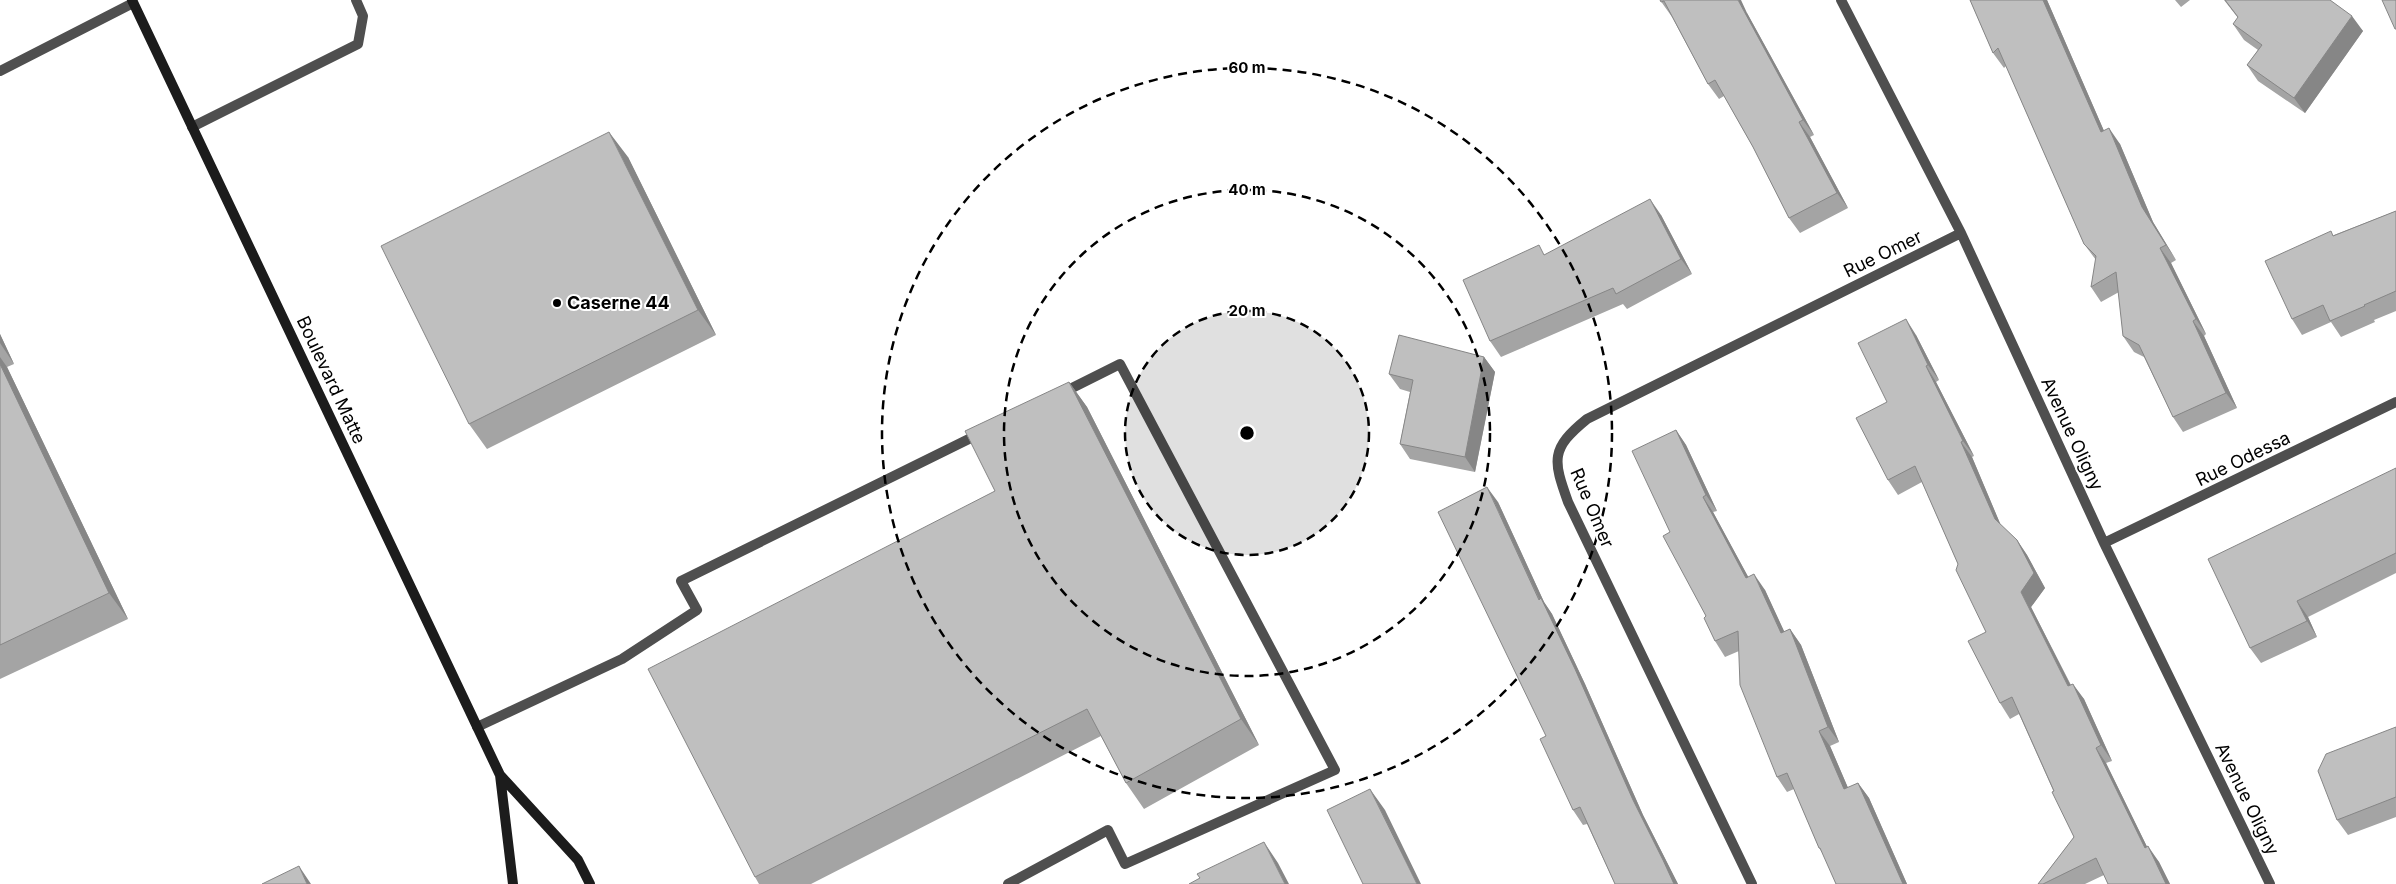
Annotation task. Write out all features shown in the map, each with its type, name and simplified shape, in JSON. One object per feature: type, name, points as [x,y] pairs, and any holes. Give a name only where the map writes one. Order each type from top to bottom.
[{"type":"main road","name":"Boulevard Matte","points":[[132,2],[500,775],[578,860],[590,884]]},
{"type":"main road","name":"Boulevard Matte","points":[[500,775],[513,884]]},
{"type":"street","points":[[192,127],[358,44],[363,16],[356,0]]},
{"type":"street","name":"Avenue Oligny","points":[[1841,0],[1961,233],[2104,542],[2270,884]]},
{"type":"street","points":[[0,70],[132,2]]},
{"type":"street","name":"Rue Omer","points":[[1752,884],[1568,502],[1558,472],[1558,451],[1569,434],[1587,420],[1961,233]]},
{"type":"street","points":[[1008,884],[1108,830],[1125,864],[1335,770],[1120,364],[1050,399]]},
{"type":"street","name":"Rue Odessa","points":[[2104,542],[2396,402]]},
{"type":"street","points":[[477,727],[622,659],[697,610],[680,582],[988,429]]},
{"type":"building","points":[[1660,0],[1738,0],[1803,120],[1799,122],[1837,193],[1789,218],[1753,147],[1715,80],[1708,84],[1664,1],[1661,2]]},
{"type":"building","points":[[1970,0],[2043,0],[2101,132],[2109,128],[2142,207],[2166,245],[2160,248],[2196,319],[2193,321],[2226,393],[2173,417],[2139,345],[2123,336],[2116,272],[2091,287],[2096,256],[2084,244],[1998,48],[1993,53]]},
{"type":"building","points":[[2225,0],[2330,0],[2352,16],[2294,98],[2247,65],[2262,45],[2233,24],[2238,17]]},
{"type":"building","points":[[2382,0],[2396,0],[2396,29],[2395,29]]},
{"type":"building","name":"Caserne 44","points":[[609,132],[698,310],[469,424],[381,246]]},
{"type":"building","points":[[1650,199],[1681,259],[1616,294],[1613,288],[1490,341],[1463,280],[1539,245],[1544,255]]},
{"type":"building","points":[[2396,211],[2396,291],[2330,321],[2323,305],[2292,319],[2265,261],[2331,231],[2333,236]]},
{"type":"building","points":[[1906,319],[1928,365],[1926,366],[1963,441],[1961,442],[1995,519],[2017,540],[2034,573],[2021,592],[2068,686],[2073,684],[2101,745],[2096,748],[2145,848],[2148,846],[2166,884],[2108,884],[2096,858],[2043,884],[2038,884],[2074,837],[2052,792],[2054,791],[2012,697],[2000,703],[1968,641],[1986,632],[1956,570],[1958,564],[1915,466],[1888,480],[1856,418],[1887,402],[1858,343]]},
{"type":"building","points":[[1399,335],[1484,357],[1465,457],[1400,444],[1413,380],[1389,374]]},
{"type":"building","points":[[0,364],[109,593],[0,645]]},
{"type":"building","points":[[1069,382],[1241,719],[1126,783],[1087,709],[755,877],[648,669],[995,491],[965,431]]},
{"type":"building","points":[[1676,430],[1706,495],[1703,497],[1746,578],[1754,574],[1781,633],[1790,629],[1828,727],[1819,731],[1844,789],[1858,783],[1903,884],[1836,884],[1787,773],[1777,777],[1740,685],[1738,631],[1715,641],[1704,618],[1706,616],[1663,536],[1670,532],[1632,451]]},
{"type":"building","points":[[2396,468],[2396,553],[2297,601],[2307,621],[2250,648],[2208,559]]},
{"type":"building","points":[[1487,487],[1539,600],[1541,598],[1575,669],[1633,800],[1674,884],[1615,884],[1580,807],[1573,810],[1540,739],[1546,736],[1438,512]]},
{"type":"building","points":[[2396,727],[2396,797],[2337,820],[2318,771],[2326,754]]},
{"type":"building","points":[[1370,789],[1417,884],[1363,884],[1327,810]]},
{"type":"building","points":[[1264,842],[1285,884],[1189,884],[1200,878],[1197,874]]},
{"type":"building","points":[[299,866],[307,884],[262,884]]},
{"type":"place","name":"Caserne 44","points":[[557,303]]}]
